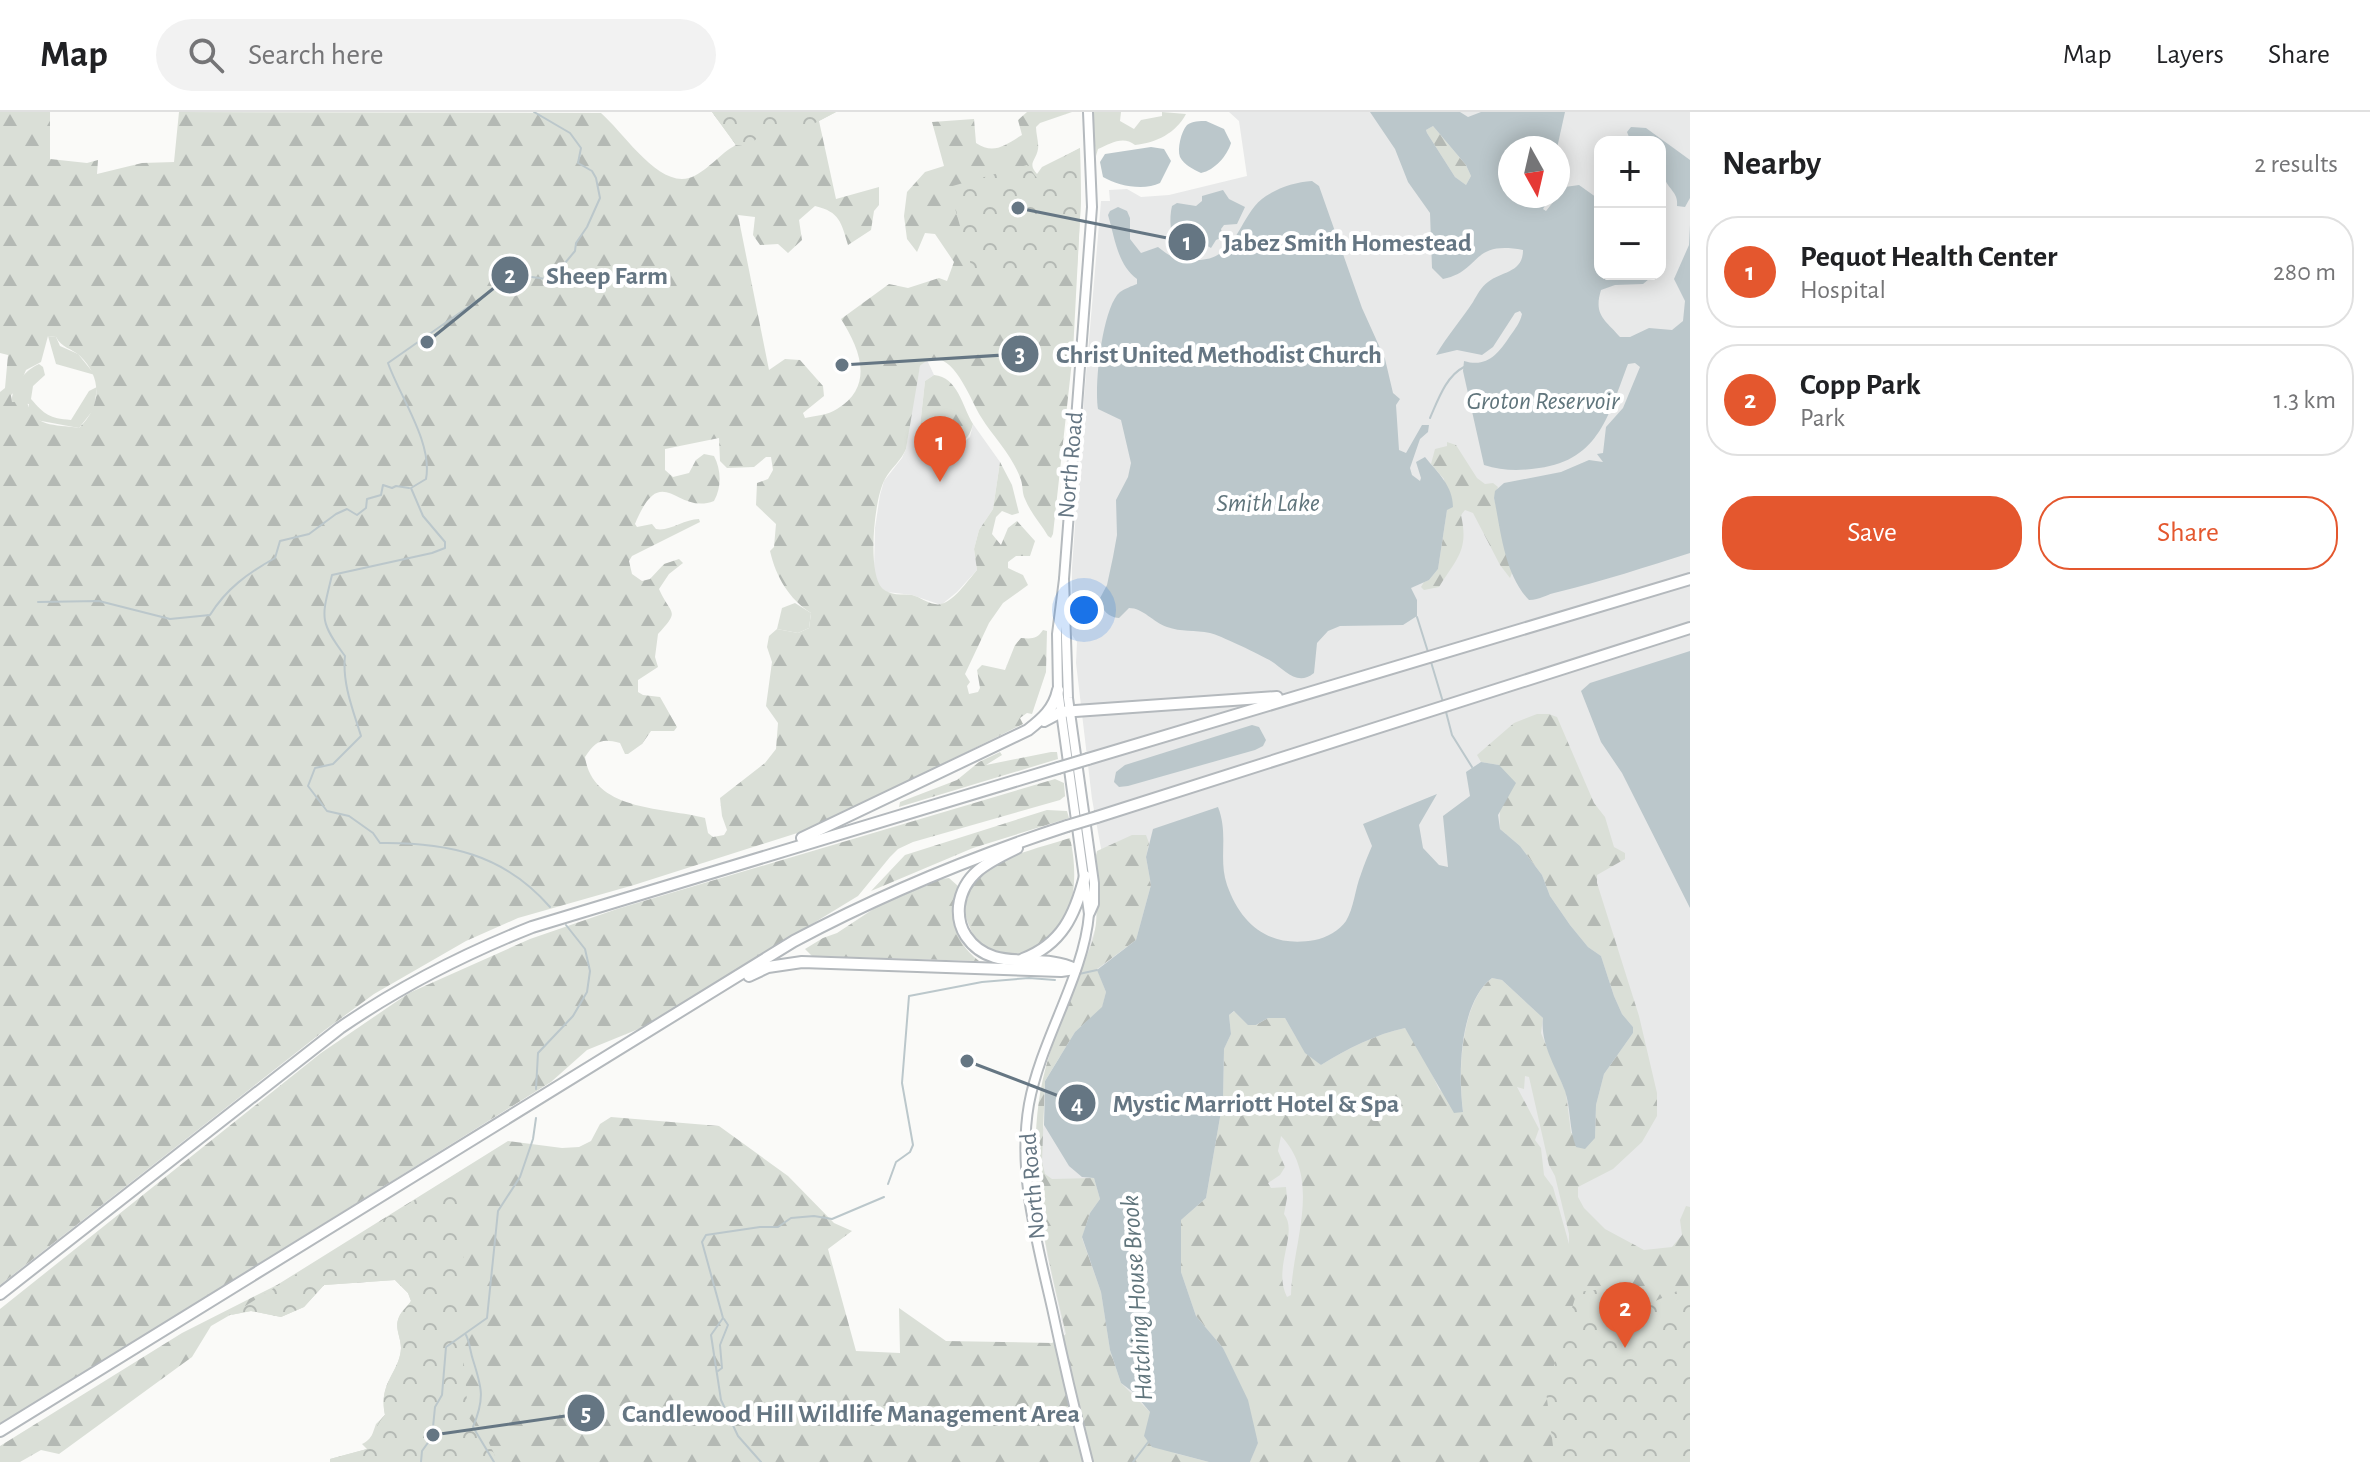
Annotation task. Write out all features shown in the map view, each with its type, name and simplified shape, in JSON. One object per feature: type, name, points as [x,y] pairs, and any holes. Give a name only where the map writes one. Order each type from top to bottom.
[{"type":"highway","points":[[0,1294],[376,1003],[452,961],[532,927],[1690,579]]},
{"type":"highway","points":[[0,1431],[794,941],[877,898],[966,860],[1061,828],[1690,628]]},
{"type":"highway","points":[[723,869],[834,825],[1066,712],[1256,700],[1330,687]]},
{"type":"highway","points":[[1028,730],[1055,703],[1058,690]]},
{"type":"highway","points":[[1061,828],[982,866],[968,879],[962,894],[959,922],[974,947],[1003,960],[1063,963],[1075,969]]},
{"type":"highway","points":[[1019,961],[1039,952],[1067,927],[1085,876]]},
{"type":"highway","points":[[669,1019],[752,974],[785,963],[1075,969]]},
{"type":"main road","name":"North Road","points":[[1066,712],[1058,690],[1058,621],[1064,579],[1092,207],[1088,112]]},
{"type":"main road","name":"North Road","points":[[1064,579],[1066,712],[1095,895],[1085,942],[1036,1071],[1029,1108],[1028,1191],[1034,1232],[1088,1462]]},
{"type":"main road","name":"North Road","points":[[1085,846],[1089,914]]},
{"type":"shaded area","points":[[1229,112],[1690,112],[1690,1285],[1434,1462],[1093,1462],[1047,1255],[1037,1192],[1035,1164],[1078,978],[1098,921],[1102,854],[1092,799],[1076,663],[1077,642],[1072,635],[1072,568],[1101,201],[1110,201],[1109,190],[1127,189],[1141,197],[1169,195],[1247,176],[1239,121]]},
{"type":"shaded area","points":[[927,360],[934,375],[925,381],[919,436],[944,444],[961,444],[970,437],[973,424],[1000,462],[993,509],[979,530],[974,549],[977,570],[941,605],[912,595],[887,592],[879,586],[874,571],[880,495],[884,481],[906,449],[920,366]]},
{"type":"green space","points":[[0,112],[50,112],[50,159],[87,163],[98,160],[97,174],[142,163],[174,162],[179,112],[601,113],[653,166],[677,179],[695,175],[736,145],[712,112],[836,112],[819,121],[836,199],[879,187],[879,205],[874,211],[871,230],[848,245],[835,215],[815,206],[799,220],[802,240],[788,253],[778,244],[760,245],[753,235],[755,217],[738,215],[769,370],[785,359],[800,360],[823,386],[824,396],[803,413],[805,418],[833,411],[849,400],[860,378],[854,342],[841,319],[889,284],[908,288],[939,278],[947,281],[954,262],[935,234],[925,233],[917,252],[907,239],[904,216],[907,192],[925,172],[944,166],[932,122],[974,119],[976,143],[994,148],[1022,135],[1018,120],[1027,112],[1072,112],[1036,127],[1038,147],[1033,167],[1037,174],[1042,167],[1080,148],[1081,200],[1073,352],[1051,538],[1027,504],[1013,463],[981,417],[957,374],[940,360],[931,360],[920,366],[906,449],[885,479],[875,518],[873,551],[877,580],[882,588],[932,603],[947,602],[977,570],[974,549],[979,530],[993,509],[1000,462],[1012,485],[1019,513],[1012,515],[1002,511],[996,517],[992,534],[1001,545],[1008,528],[1017,521],[1035,541],[1030,556],[1016,556],[1008,562],[1008,568],[1023,575],[1028,585],[1003,603],[989,623],[965,674],[970,682],[967,686],[969,694],[978,692],[977,670],[982,665],[1005,670],[1021,638],[1034,638],[1043,630],[1047,631],[1046,672],[1032,714],[1027,713],[1020,718],[1023,724],[813,828],[518,918],[466,941],[374,994],[325,1030],[0,1285],[0,392],[5,388],[8,355],[0,353]],"holes":[[[48,336],[56,337],[80,356],[93,374],[95,402],[79,428],[40,421],[27,402],[12,402],[11,395],[18,389],[26,370],[41,362]],[[719,438],[720,461],[727,468],[754,467],[766,457],[771,457],[773,470],[768,479],[757,483],[756,505],[776,524],[774,547],[770,551],[780,578],[796,601],[811,613],[809,628],[798,633],[777,629],[769,636],[767,647],[772,662],[766,706],[778,723],[776,749],[765,763],[720,798],[727,830],[724,835],[713,837],[708,833],[705,818],[616,798],[601,788],[591,775],[585,757],[596,744],[603,741],[620,743],[625,754],[628,754],[642,744],[651,731],[674,731],[677,727],[660,697],[638,692],[638,680],[658,667],[655,657],[658,634],[672,616],[659,589],[669,574],[683,563],[679,559],[664,564],[650,579],[642,581],[632,574],[629,561],[632,556],[700,522],[699,519],[693,520],[661,529],[656,529],[652,524],[637,527],[635,524],[653,495],[670,493],[701,504],[714,501],[717,496],[720,478],[714,456],[704,454],[696,460],[689,473],[673,477],[665,470],[665,449]]]},
{"type":"green space","points":[[712,112],[836,112],[798,132],[792,132],[789,127],[770,128],[749,147],[736,145]]},
{"type":"green space","points":[[1092,112],[1121,112],[1120,121],[1134,129],[1141,120],[1162,116],[1162,112],[1186,114],[1177,127],[1158,139],[1135,145],[1116,141],[1098,149],[1096,156]]},
{"type":"green space","points":[[1433,126],[1466,165],[1471,176],[1466,185],[1455,177],[1427,133],[1426,130]]},
{"type":"green space","points":[[1080,148],[1077,269],[1038,270],[1040,276],[973,272],[949,187],[1027,165],[1037,178]]},
{"type":"green space","points":[[48,336],[56,337],[60,346],[78,354],[95,375],[56,364]]},
{"type":"green space","points":[[39,364],[45,375],[33,386],[31,399],[52,417],[71,420],[89,391],[97,387],[94,409],[79,428],[36,420],[28,410],[29,404],[12,402],[20,380]]},
{"type":"green space","points":[[934,375],[949,381],[954,387],[973,424],[970,434],[958,444],[943,445],[919,436],[925,381]]},
{"type":"green space","points":[[1447,442],[1456,445],[1477,478],[1498,487],[1494,498],[1512,573],[1510,578],[1473,513],[1465,510],[1461,515],[1462,546],[1456,561],[1439,587],[1424,590],[1421,587],[1438,569],[1447,510],[1444,479],[1431,464],[1435,449],[1447,446]]},
{"type":"green space","points":[[795,603],[811,613],[809,628],[798,633],[777,629],[782,608]]},
{"type":"green space","points":[[1537,714],[1557,717],[1594,803],[1605,817],[1614,847],[1625,853],[1625,859],[1597,875],[1597,883],[1639,1016],[1657,1093],[1657,1116],[1642,1142],[1613,1169],[1578,1187],[1578,1197],[1584,1208],[1605,1229],[1644,1250],[1672,1247],[1682,1235],[1680,1220],[1686,1206],[1690,1207],[1690,1462],[1250,1462],[1258,1442],[1223,1348],[1196,1316],[1181,1272],[1181,1220],[1206,1198],[1223,1100],[1224,1049],[1231,1034],[1229,1015],[1235,1011],[1256,1025],[1268,1018],[1285,1018],[1296,1037],[1321,1065],[1362,1043],[1405,1028],[1422,1053],[1439,1089],[1463,1111],[1461,1078],[1467,1021],[1481,989],[1492,978],[1502,980],[1543,1018],[1541,1033],[1566,1093],[1571,1133],[1595,1138],[1596,1105],[1604,1074],[1633,1033],[1633,1027],[1622,1014],[1614,996],[1601,956],[1588,947],[1570,925],[1550,896],[1542,875],[1520,846],[1500,829],[1499,765],[1481,762],[1477,755],[1514,723]],"holes":[[[1525,1076],[1529,1077],[1549,1165],[1555,1176],[1569,1244],[1553,1187],[1544,1175],[1541,1148],[1535,1140],[1539,1129],[1517,1087],[1524,1089]],[[1281,1136],[1294,1153],[1303,1192],[1291,1295],[1287,1297],[1282,1274],[1289,1231],[1284,1214],[1286,1187],[1271,1188],[1268,1183],[1285,1167],[1278,1151]]]},
{"type":"green space","points":[[1000,752],[1002,755],[986,765],[1051,752],[1057,752],[1058,759],[899,807],[900,802],[957,780],[979,762]]},
{"type":"green space","points":[[1055,779],[1064,783],[1065,796],[1060,800],[898,849],[858,896],[641,1028],[587,1050],[551,1082],[0,1425],[0,1309],[321,1053],[409,993],[530,939],[617,909]]},
{"type":"green space","points":[[1047,810],[1067,811],[1069,818],[973,848],[871,891],[905,855]]},
{"type":"green space","points":[[1132,835],[1146,835],[1151,885],[1136,940],[1097,969],[1106,992],[1102,1008],[1075,1032],[1045,1081],[1042,1162],[1045,1174],[1052,1179],[1094,1178],[1100,1199],[1090,1213],[1082,1238],[1101,1292],[1110,1350],[1121,1383],[1150,1412],[1174,1453],[1209,1462],[330,1462],[330,1459],[367,1449],[376,1424],[385,1415],[384,1394],[400,1356],[398,1321],[411,1301],[408,1293],[395,1280],[324,1285],[304,1307],[281,1317],[251,1311],[230,1315],[211,1326],[192,1357],[59,1454],[41,1450],[20,1462],[0,1462],[0,1446],[182,1333],[277,1285],[508,1141],[562,1148],[579,1147],[591,1141],[600,1124],[611,1117],[719,1126],[788,1176],[834,1223],[852,1231],[828,1249],[856,1351],[900,1353],[899,1308],[946,1341],[1052,1343],[1066,1334],[1038,1196],[1036,1126],[1041,1091],[1049,1056],[1094,935],[1097,851]]},
{"type":"green space","points":[[1070,838],[1074,865],[1071,903],[1049,938],[1020,954],[1006,956],[979,944],[965,910],[970,891],[980,875],[1013,856]]},
{"type":"green space","points":[[949,878],[958,886],[956,928],[963,944],[979,961],[812,956],[805,949],[837,933],[878,906]]},
{"type":"green space","points":[[461,1171],[459,1224],[465,1271],[460,1316],[469,1418],[489,1443],[498,1462],[330,1462],[330,1459],[367,1449],[362,1444],[385,1415],[384,1394],[400,1356],[398,1321],[411,1301],[408,1293],[395,1280],[324,1285],[304,1307],[281,1317],[251,1311],[231,1315]]},
{"type":"green space","points":[[1690,1285],[1690,1462],[1555,1462],[1546,1391],[1577,1292],[1604,1289],[1634,1311]]},
{"type":"water","name":"Groton Reservoir","points":[[1370,112],[1460,112],[1468,117],[1481,112],[1565,112],[1560,136],[1498,136],[1498,208],[1544,208],[1546,211],[1548,208],[1570,208],[1570,186],[1579,185],[1594,196],[1594,280],[1648,280],[1643,284],[1615,285],[1601,290],[1600,312],[1620,337],[1630,337],[1649,328],[1672,330],[1683,321],[1685,301],[1674,279],[1689,245],[1690,225],[1690,553],[1537,599],[1529,600],[1521,590],[1505,552],[1495,491],[1504,483],[1561,472],[1589,460],[1603,462],[1597,454],[1603,453],[1606,427],[1623,408],[1640,367],[1635,363],[1628,364],[1608,416],[1589,444],[1576,455],[1560,463],[1532,469],[1484,465],[1463,371],[1464,361],[1479,363],[1496,354],[1522,314],[1520,311],[1515,313],[1493,347],[1482,355],[1457,350],[1436,355],[1481,289],[1516,267],[1523,250],[1494,249],[1464,270],[1443,279],[1432,268],[1430,213],[1408,182],[1395,149]],"holes":[[[1433,126],[1466,165],[1471,176],[1466,185],[1455,177],[1426,130]]]},
{"type":"water","points":[[1206,121],[1224,129],[1231,143],[1220,162],[1201,173],[1182,160],[1179,145],[1187,125]]},
{"type":"water","points":[[1631,127],[1646,128],[1657,136],[1629,136],[1627,132]]},
{"type":"water","points":[[1666,143],[1690,160],[1690,198],[1685,207],[1677,206],[1676,197],[1666,180]]},
{"type":"water","points":[[1151,147],[1164,149],[1171,161],[1160,183],[1146,187],[1131,186],[1103,177],[1100,162],[1105,154]]},
{"type":"water","name":"Smith Lake","points":[[1312,181],[1319,186],[1362,308],[1385,359],[1393,393],[1400,399],[1396,405],[1399,450],[1406,453],[1422,425],[1429,425],[1428,432],[1420,439],[1410,468],[1412,475],[1420,481],[1416,462],[1425,457],[1448,486],[1453,507],[1447,510],[1438,569],[1429,580],[1411,588],[1417,600],[1417,616],[1403,625],[1340,626],[1328,631],[1317,643],[1314,673],[1297,678],[1266,658],[1214,634],[1167,627],[1134,609],[1129,608],[1119,618],[1104,610],[1099,600],[1107,585],[1117,535],[1116,500],[1128,477],[1131,463],[1121,420],[1098,409],[1097,384],[1108,314],[1120,292],[1137,284],[1137,279],[1125,266],[1118,250],[1108,215],[1110,211],[1118,207],[1127,211],[1130,239],[1141,253],[1158,247],[1180,259],[1211,258],[1222,253],[1230,244],[1249,214],[1266,196],[1300,182]]},
{"type":"water","points":[[1223,190],[1229,199],[1245,207],[1237,224],[1224,225],[1221,229],[1223,237],[1216,240],[1211,248],[1201,242],[1186,248],[1177,247],[1171,227],[1172,206],[1177,203],[1196,206],[1202,201],[1202,196]]},
{"type":"water","points":[[1690,651],[1690,908],[1622,773],[1601,742],[1581,691],[1590,683]]},
{"type":"water","points":[[1252,725],[1259,727],[1266,740],[1263,746],[1255,750],[1128,786],[1119,787],[1114,782],[1116,772],[1125,765]]},
{"type":"water","points":[[1481,762],[1499,765],[1516,783],[1498,815],[1500,829],[1520,846],[1542,875],[1550,896],[1570,925],[1588,947],[1601,956],[1622,1014],[1633,1027],[1633,1033],[1604,1074],[1596,1105],[1595,1138],[1585,1149],[1576,1147],[1565,1091],[1544,1037],[1543,1018],[1502,980],[1492,978],[1481,989],[1467,1021],[1461,1059],[1463,1112],[1454,1113],[1405,1028],[1362,1043],[1321,1065],[1305,1053],[1285,1018],[1268,1018],[1256,1025],[1248,1025],[1234,1011],[1229,1015],[1231,1034],[1224,1049],[1223,1100],[1206,1198],[1181,1220],[1181,1272],[1196,1316],[1223,1348],[1248,1400],[1258,1443],[1250,1462],[1209,1462],[1152,1447],[1144,1436],[1150,1412],[1121,1383],[1110,1350],[1101,1292],[1082,1237],[1090,1213],[1100,1199],[1094,1178],[1082,1177],[1069,1166],[1044,1125],[1045,1081],[1075,1032],[1102,1007],[1106,992],[1097,970],[1136,940],[1151,885],[1146,857],[1153,829],[1218,807],[1223,827],[1224,875],[1241,912],[1250,923],[1272,937],[1299,942],[1315,940],[1336,930],[1349,916],[1372,846],[1363,824],[1437,794],[1419,825],[1423,848],[1439,865],[1448,867],[1443,816],[1470,796],[1466,772]]},
{"type":"waterway","points":[[534,112],[570,133],[581,148],[578,163],[592,171],[600,198],[576,243],[575,251],[555,275],[546,279],[525,276],[501,284],[388,363],[425,450],[426,479],[411,488],[423,516],[445,542],[445,548],[332,575],[326,600],[326,626],[345,656],[347,686],[361,736],[333,764],[315,768],[308,786],[327,811],[349,816],[373,833],[380,843],[428,845],[473,855],[513,874],[550,907]]},
{"type":"waterway","name":"Hatching House Brook","points":[[1430,418],[1447,382],[1464,367]]},
{"type":"waterway","points":[[38,602],[99,601],[170,619],[210,615],[238,582],[275,558],[280,541],[309,534],[347,509],[357,515],[366,508],[367,499],[381,495],[383,485],[409,488]]},
{"type":"waterway","name":"Hatching House Brook","points":[[1417,617],[1428,652]]},
{"type":"waterway","name":"Hatching House Brook","points":[[1431,662],[1443,702]]},
{"type":"waterway","name":"Hatching House Brook","points":[[1446,712],[1452,735],[1472,767]]},
{"type":"waterway","points":[[536,1089],[538,1053],[573,1016],[587,992],[590,971],[585,949],[566,925]]},
{"type":"waterway","points":[[1079,974],[1097,970]]},
{"type":"waterway","points":[[888,1184],[896,1162],[910,1152],[913,1145],[902,1083],[909,996],[982,982],[1029,978],[1055,980]]},
{"type":"waterway","points":[[421,1462],[422,1451],[432,1437],[435,1407],[442,1395],[446,1347],[487,1318],[498,1211],[520,1177],[533,1139],[536,1118]]},
{"type":"waterway","points":[[761,1462],[738,1436],[721,1400],[711,1335],[723,1318],[702,1242],[706,1235],[778,1227],[791,1218],[814,1216],[832,1219],[884,1197]]},
{"type":"waterway","points":[[718,1371],[722,1368],[720,1345],[728,1325],[724,1319]]},
{"type":"waterway","points":[[466,1335],[481,1393],[473,1427],[494,1462]]},
{"type":"waterway","name":"Hatching House Brook","points":[[1133,1462],[1149,1441]]},
{"type":"place","name":"Jabez Smith Homestead","points":[[1018,208]]},
{"type":"place","name":"Sheep Farm","points":[[427,342]]},
{"type":"place","name":"Christ United Methodist Church","points":[[842,365]]},
{"type":"place","name":"Pequot Health Center","points":[[940,482]]},
{"type":"place","name":"Mystic Marriott Hotel & Spa","points":[[967,1061]]},
{"type":"place","name":"Copp Park","points":[[1625,1348]]},
{"type":"place","name":"Candlewood Hill Wildlife Management Area","points":[[433,1435]]}]
